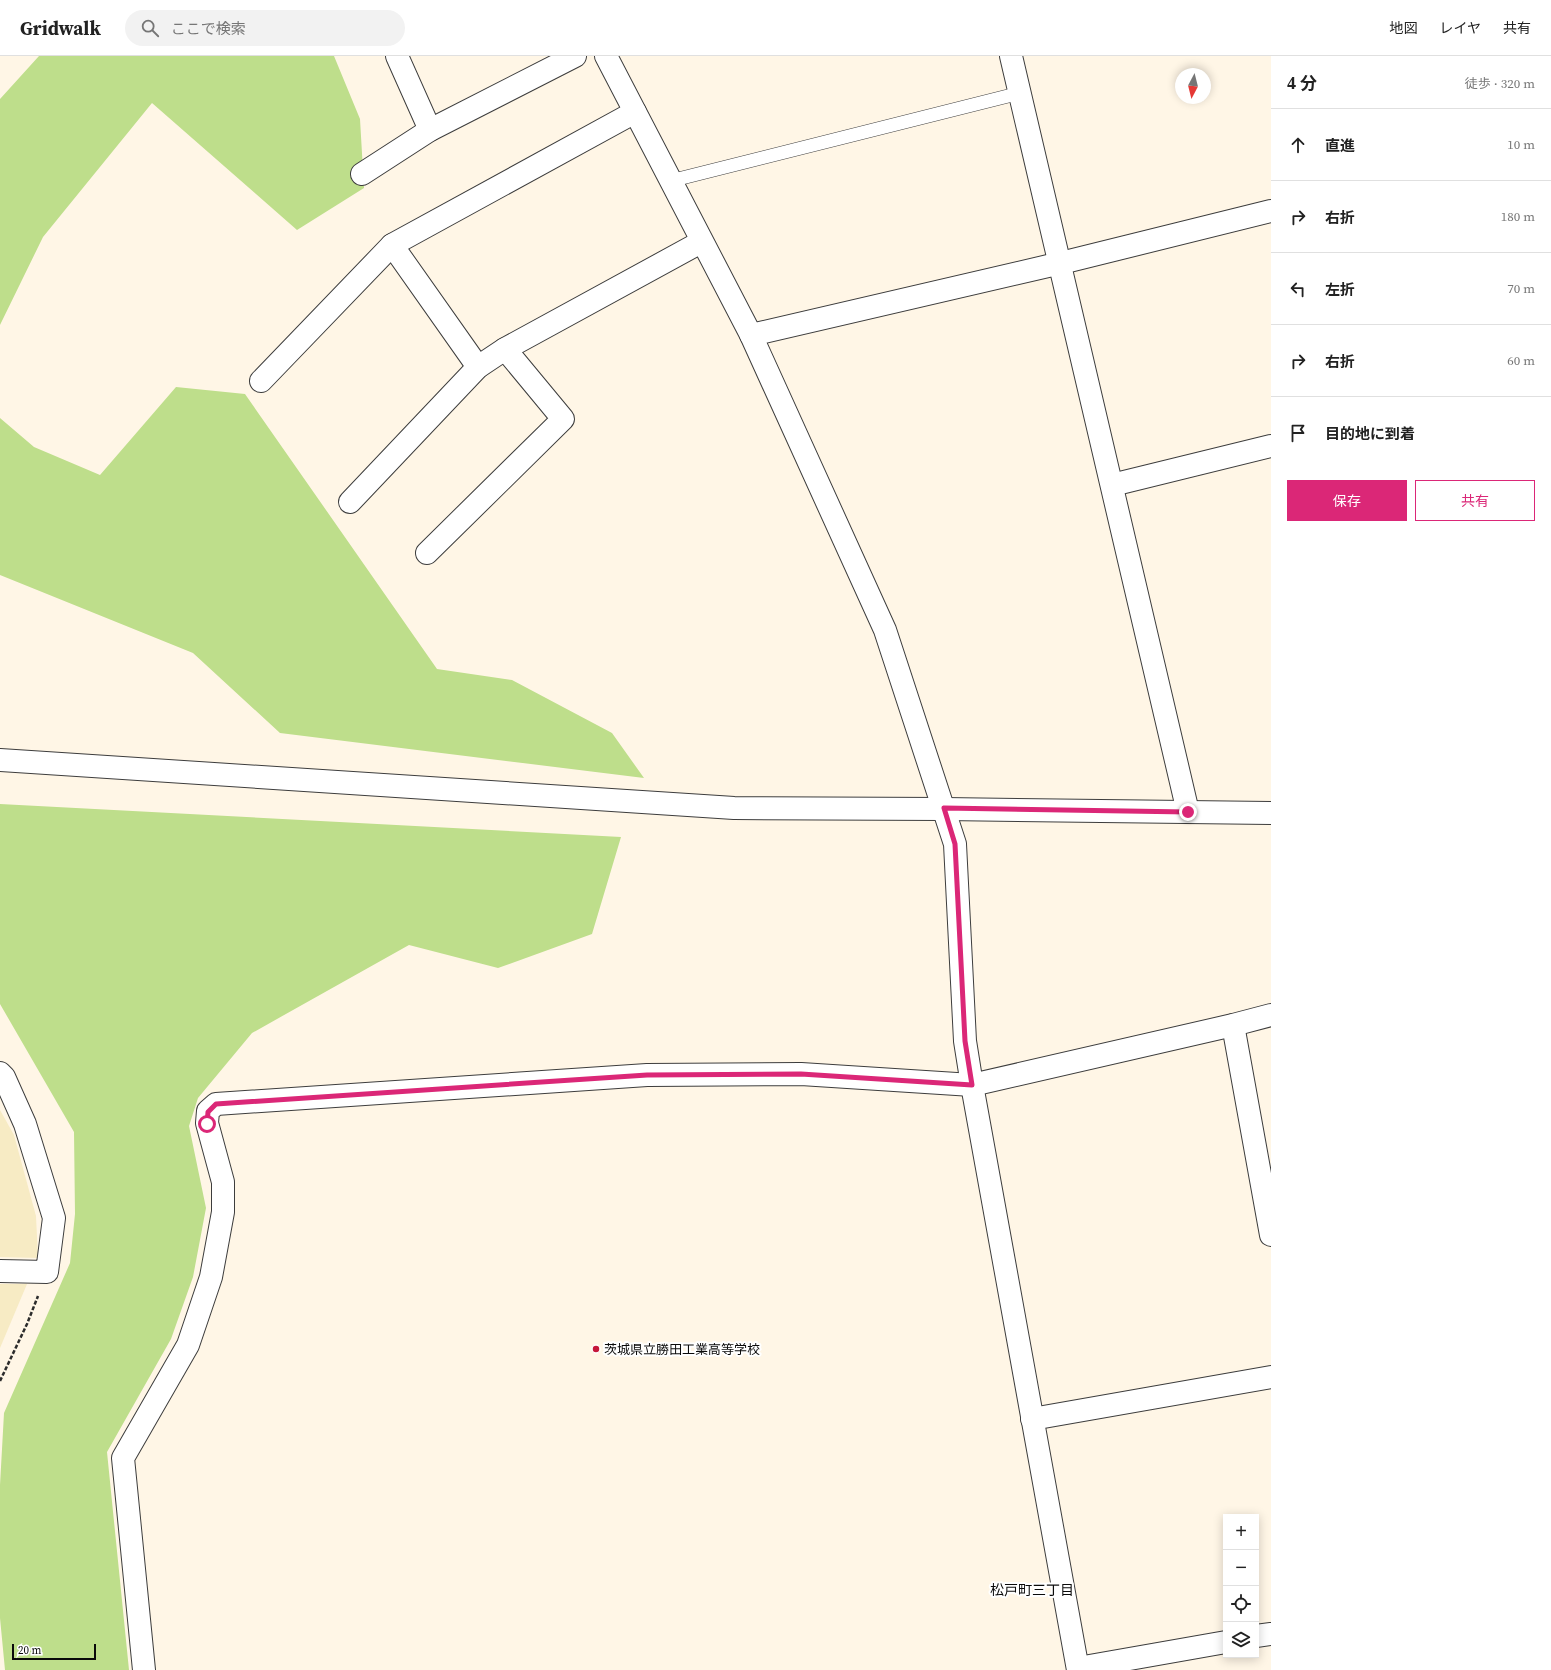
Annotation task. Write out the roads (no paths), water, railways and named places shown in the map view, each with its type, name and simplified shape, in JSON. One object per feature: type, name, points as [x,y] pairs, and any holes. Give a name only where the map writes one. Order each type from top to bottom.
[{"type":"street","points":[[396,56],[430,130]]},
{"type":"street","points":[[362,174],[430,130],[575,56]]},
{"type":"street","points":[[606,56],[701,242],[751,335],[885,630],[955,844],[965,1041],[1078,1669],[1223,1643]]},
{"type":"street","points":[[1012,56],[1188,812]]},
{"type":"street","points":[[261,381],[392,245],[635,112]]},
{"type":"street","points":[[751,335],[1061,263],[1271,211]]},
{"type":"street","points":[[350,502],[478,366],[505,349],[701,242]]},
{"type":"street","points":[[392,245],[478,366]]},
{"type":"street","points":[[427,553],[563,419],[505,349]]},
{"type":"street","points":[[1112,485],[1271,446]]},
{"type":"street","points":[[2,760],[734,808],[944,808],[1271,813]]},
{"type":"street","points":[[144,1670],[123,1458],[188,1345],[211,1277],[223,1212],[223,1182],[207,1124],[208,1112],[216,1104],[647,1075],[801,1074],[972,1085],[1233,1026],[1271,1015]]},
{"type":"street","points":[[1233,1026],[1271,1235]]},
{"type":"street","points":[[0,1073],[4,1077],[25,1124],[54,1218],[47,1272],[0,1271]]},
{"type":"street","points":[[1032,1419],[1271,1377]]},
{"type":"street","points":[[1259,1636],[1271,1634]]},
{"type":"lane","points":[[670,181],[1020,93]]},
{"type":"place","name":"茨城県立勝田工業高等学校","points":[[596,1349]]},
{"type":"district","name":"松戸町三丁目","points":[[1032,1590]]}]
